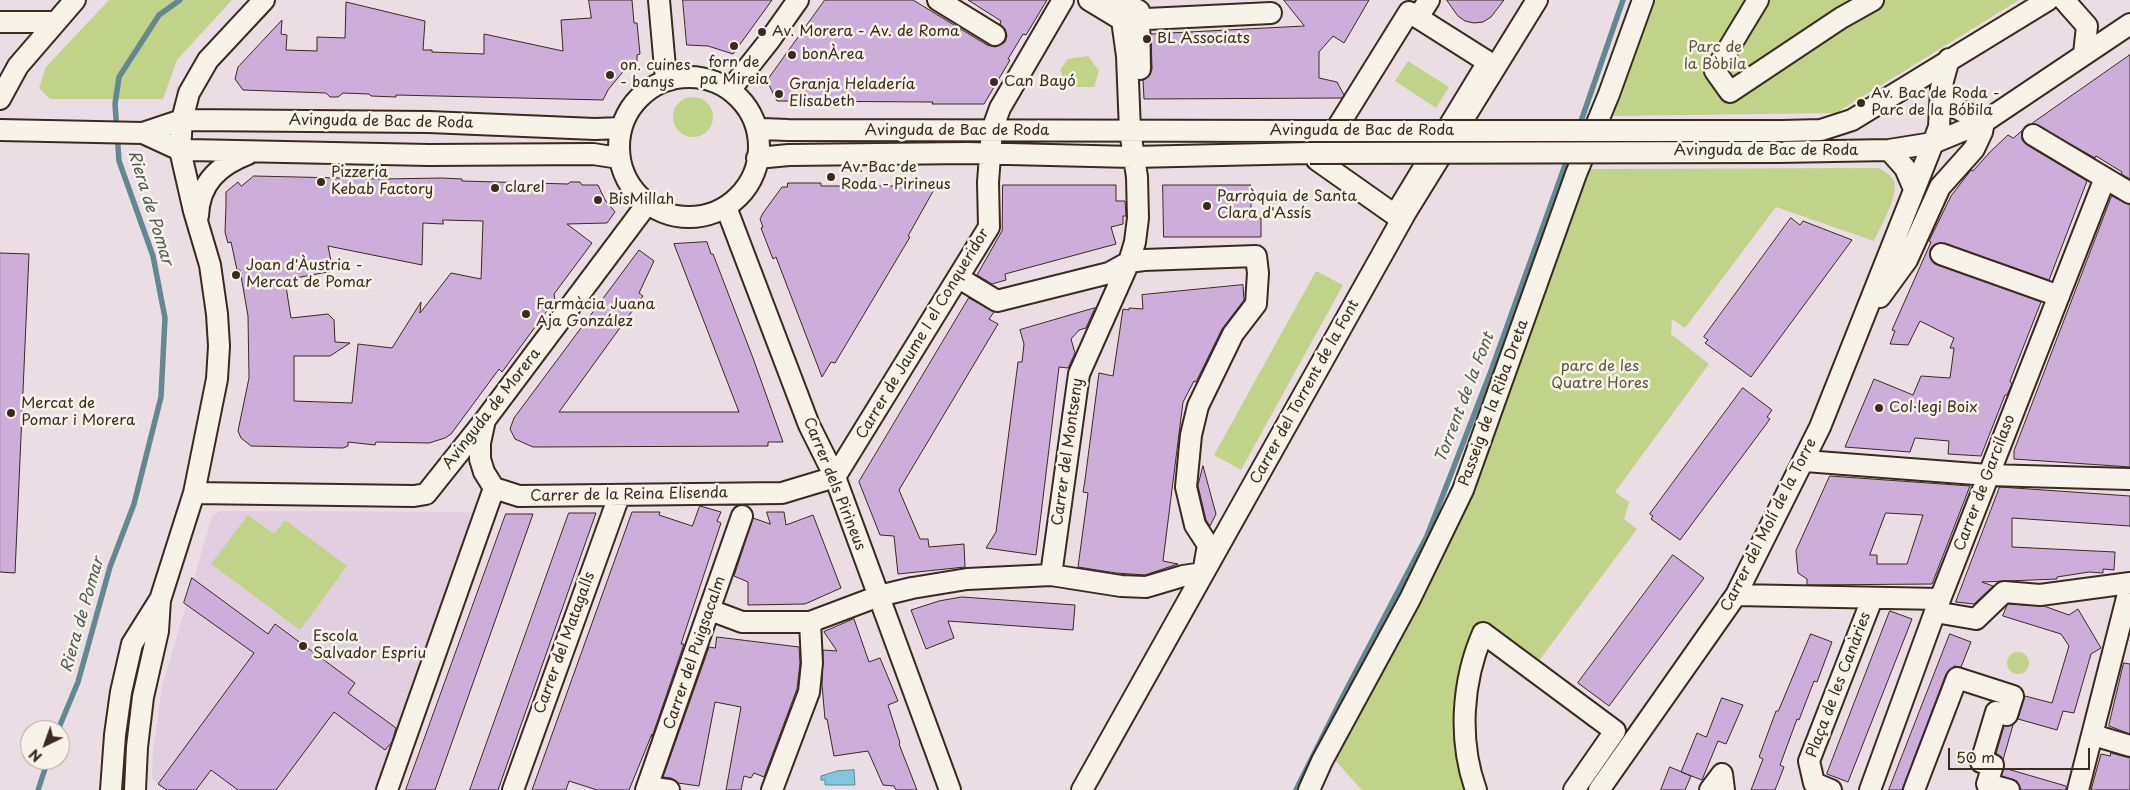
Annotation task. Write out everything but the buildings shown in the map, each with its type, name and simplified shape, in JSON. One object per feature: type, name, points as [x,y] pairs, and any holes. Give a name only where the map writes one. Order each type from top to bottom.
[{"type":"street","points":[[0,99],[18,66],[76,0]]},
{"type":"street","points":[[135,790],[137,746],[143,696],[158,631],[160,600],[194,493],[217,379],[219,346],[217,314],[210,265],[180,150],[182,120],[189,94],[208,60],[264,0]]},
{"type":"street","points":[[659,0],[666,79]]},
{"type":"street","points":[[730,90],[769,41],[798,0]]},
{"type":"street","name":"Carrer de Jaume I el Conqueridor","points":[[835,477],[990,226],[989,154],[992,130],[1000,108],[1064,0]]},
{"type":"street","points":[[1070,0],[1010,98],[1007,106],[1009,115],[1015,121],[1024,124],[1130,128],[1143,123],[1130,20]]},
{"type":"street","points":[[1089,0],[1130,20],[1271,13]]},
{"type":"street","points":[[1117,0],[1121,3],[1123,1],[1139,11],[1130,20]]},
{"type":"street","name":"Carrer del Torrent de la Font","points":[[1082,790],[1406,212],[1537,0]]},
{"type":"street","name":"Passeig de la Riba Dreta","points":[[1309,790],[1322,761],[1414,591],[1463,490],[1576,174],[1609,94],[1643,0]]},
{"type":"street","points":[[1758,0],[1715,71],[1730,92],[1840,18],[1873,0]]},
{"type":"street","points":[[1949,59],[2048,0]]},
{"type":"street","points":[[2064,0],[2087,26],[2084,54]]},
{"type":"street","points":[[948,2],[995,35]]},
{"type":"street","points":[[1416,6],[1501,59]]},
{"type":"street","points":[[1416,6],[1488,62],[1396,215],[1317,160],[1416,6]]},
{"type":"street","points":[[0,22],[56,22]]},
{"type":"street","points":[[1933,143],[1984,122],[2130,24]]},
{"type":"street","name":"Avinguda de Bac de Roda","points":[[757,127],[762,129],[788,130],[1130,128],[1312,131],[1821,130],[1852,120],[1874,108],[1949,59]]},
{"type":"street","name":"Carrer del Molí de la Torre","points":[[1598,790],[1736,595],[1805,461],[1864,321],[1933,143],[1938,128],[1941,88],[1949,59]]},
{"type":"street","points":[[702,78],[730,90],[742,100],[757,127],[757,158],[752,180],[741,196],[726,207],[707,216],[686,218],[646,204],[628,184],[619,158],[621,128],[628,112],[639,97],[666,79],[702,78]]},
{"type":"street","points":[[1941,88],[1956,108],[1984,122]]},
{"type":"street","name":"Avinguda de Bac de Roda","points":[[0,130],[143,133],[182,120],[429,122],[595,129],[621,128]]},
{"type":"street","name":"Carrer del Molí de la Torre","points":[[1864,321],[1907,260],[1940,187],[1974,149],[1982,132],[1984,122]]},
{"type":"street","name":"Carrer del Montseny","points":[[1051,575],[1079,374],[1129,262],[1135,242],[1138,218],[1137,176],[1130,128]]},
{"type":"street","name":"Avinguda de Bac de Roda","points":[[143,133],[180,150],[429,155],[593,154],[619,158]]},
{"type":"street","points":[[2033,135],[2130,192]]},
{"type":"street","name":"Avinguda de Bac de Roda","points":[[757,158],[813,155],[989,154],[1133,157],[1257,153],[1778,152],[1889,150],[1933,143]]},
{"type":"street","points":[[1889,150],[1905,168],[1914,189]]},
{"type":"street","points":[[198,223],[199,202],[208,183],[221,167],[254,151]]},
{"type":"street","name":"Carrer de Garcilaso","points":[[1870,790],[1988,474],[2106,178]]},
{"type":"street","name":"Avinguda de Morera","points":[[194,493],[414,496],[426,494],[485,420],[646,204]]},
{"type":"street","name":"Carrer dels Pirineus","points":[[726,207],[810,425],[835,477],[950,790]]},
{"type":"street","points":[[1941,254],[2059,296]]},
{"type":"street","points":[[710,610],[742,622],[810,622],[878,596],[912,588],[967,580],[1051,575],[1121,586],[1146,587],[1183,576],[1203,573],[1208,546],[1195,525],[1186,488],[1190,435],[1198,406],[1233,334],[1256,304],[1258,273],[1256,256],[1129,262],[1109,274],[997,301],[959,278]]},
{"type":"street","points":[[387,790],[494,488],[484,472],[480,458],[480,443],[485,420]]},
{"type":"street","points":[[1805,461],[1988,474],[2130,479]]},
{"type":"street","name":"Carrer de la Reina Elisenda","points":[[494,488],[519,496],[782,493],[835,477]]},
{"type":"street","name":"Carrer del Matagalls","points":[[512,790],[619,496]]},
{"type":"street","name":"Carrer del Puigsacalm","points":[[646,788],[742,516]]},
{"type":"street","points":[[1736,595],[1872,599],[1938,605],[1976,619],[2004,592],[2040,595],[2130,585],[2078,790]]},
{"type":"street","name":"Plaça de les Canàries","points":[[1831,790],[1814,783],[1809,761],[1872,599]]},
{"type":"street","points":[[111,790],[115,734],[121,692],[132,644],[160,600]]},
{"type":"street","points":[[772,788],[809,692],[812,663],[810,622]]},
{"type":"street","points":[[1476,790],[1467,750],[1465,707],[1471,668],[1483,633],[1616,731],[1574,790]]},
{"type":"street","points":[[1914,790],[1957,678],[2013,696],[2007,715],[1996,712],[1981,762],[1993,765],[1987,784],[2009,790]]},
{"type":"street","points":[[2092,735],[2130,746]]},
{"type":"street","points":[[1710,790],[1722,774],[1724,790]]},
{"type":"street","points":[[646,788],[668,790]]},
{"type":"street","points":[[1804,790],[1804,788],[1808,790]]},
{"type":"shaded area","name":"Escola Salvador Espriu","points":[[220,511],[480,512],[380,790],[167,790],[152,779],[153,752],[162,687],[212,516]]},
{"type":"green space","points":[[109,0],[232,0],[177,60],[163,99],[50,99],[39,88],[46,67]]},
{"type":"green space","name":"Parc de la Bòbila","points":[[1650,0],[2019,0],[1836,113],[1609,116]]},
{"type":"green space","points":[[1088,56],[1099,71],[1094,87],[1068,87],[1060,70],[1068,59]]},
{"type":"green space","points":[[1408,61],[1449,87],[1436,108],[1395,81]]},
{"type":"green space","points":[[689,97],[697,97],[704,100],[710,106],[713,117],[710,128],[704,134],[697,137],[689,137],[682,134],[676,128],[673,121],[673,113],[676,106],[682,100]]},
{"type":"green space","name":"parc de les Quatre Hores","points":[[1879,168],[1891,177],[1895,187],[1888,211],[1874,241],[1776,207],[1685,328],[1672,319],[1671,334],[1709,364],[1615,492],[1629,502],[1624,519],[1637,529],[1532,670],[1483,633],[1469,677],[1476,790],[1363,790],[1360,788],[1334,759],[1421,597],[1587,169]]},
{"type":"green space","points":[[1316,271],[1343,285],[1241,470],[1214,455]]},
{"type":"green space","points":[[248,515],[274,534],[285,520],[347,566],[300,630],[211,564]]},
{"type":"green space","points":[[2018,652],[2028,659],[2029,663],[2022,673],[2018,674],[2008,667],[2007,663],[2014,653]]},
{"type":"water","points":[[854,770],[855,785],[825,785],[825,780],[821,780],[821,776],[837,771]]},
{"type":"waterway","name":"Riera de Pomar","points":[[62,720],[78,682],[110,567],[134,504],[161,397],[165,318],[153,256],[119,161],[115,104],[119,77],[159,15],[180,0]]},
{"type":"waterway","name":"Torrent de la Font","points":[[1579,127],[1623,0]]},
{"type":"waterway","name":"Torrent de la Font","points":[[1296,790],[1427,536],[1491,371],[1568,157]]},
{"type":"waterway","name":"Riera de Pomar","points":[[38,790],[45,770]]},
{"type":"place","name":"Av. Morera - Av. de Roma","points":[[762,32]]},
{"type":"place","name":"BL Associats","points":[[1147,39]]},
{"type":"place","name":"forn de pa Mireia","points":[[734,46]]},
{"type":"place","name":"bonÀrea","points":[[792,55]]},
{"type":"place","name":"on. cuines - banys","points":[[610,75]]},
{"type":"place","name":"Can Bayó","points":[[994,82]]},
{"type":"place","name":"Granja Heladería Elisabeth","points":[[779,94]]},
{"type":"place","name":"Av. Bac de Roda - Parc de la Bóbila","points":[[1861,103]]},
{"type":"place","name":"Av. Bac de Roda - Pirineus","points":[[831,177]]},
{"type":"place","name":"Pizzería Kebab Factory","points":[[321,182]]},
{"type":"place","name":"clarel","points":[[495,188]]},
{"type":"place","name":"BisMillah","points":[[598,200]]},
{"type":"place","name":"Parròquia de Santa Clara d'Assís","points":[[1207,206]]},
{"type":"place","name":"Joan d'Àustria - Mercat de Pomar","points":[[236,275]]},
{"type":"place","name":"Farmàcia Juana Aja González","points":[[526,314]]},
{"type":"place","name":"Col·legi Boix","points":[[1879,408]]},
{"type":"place","name":"Mercat de Pomar i Morera","points":[[11,413]]},
{"type":"place","name":"Escola Salvador Espriu","points":[[303,646]]}]
